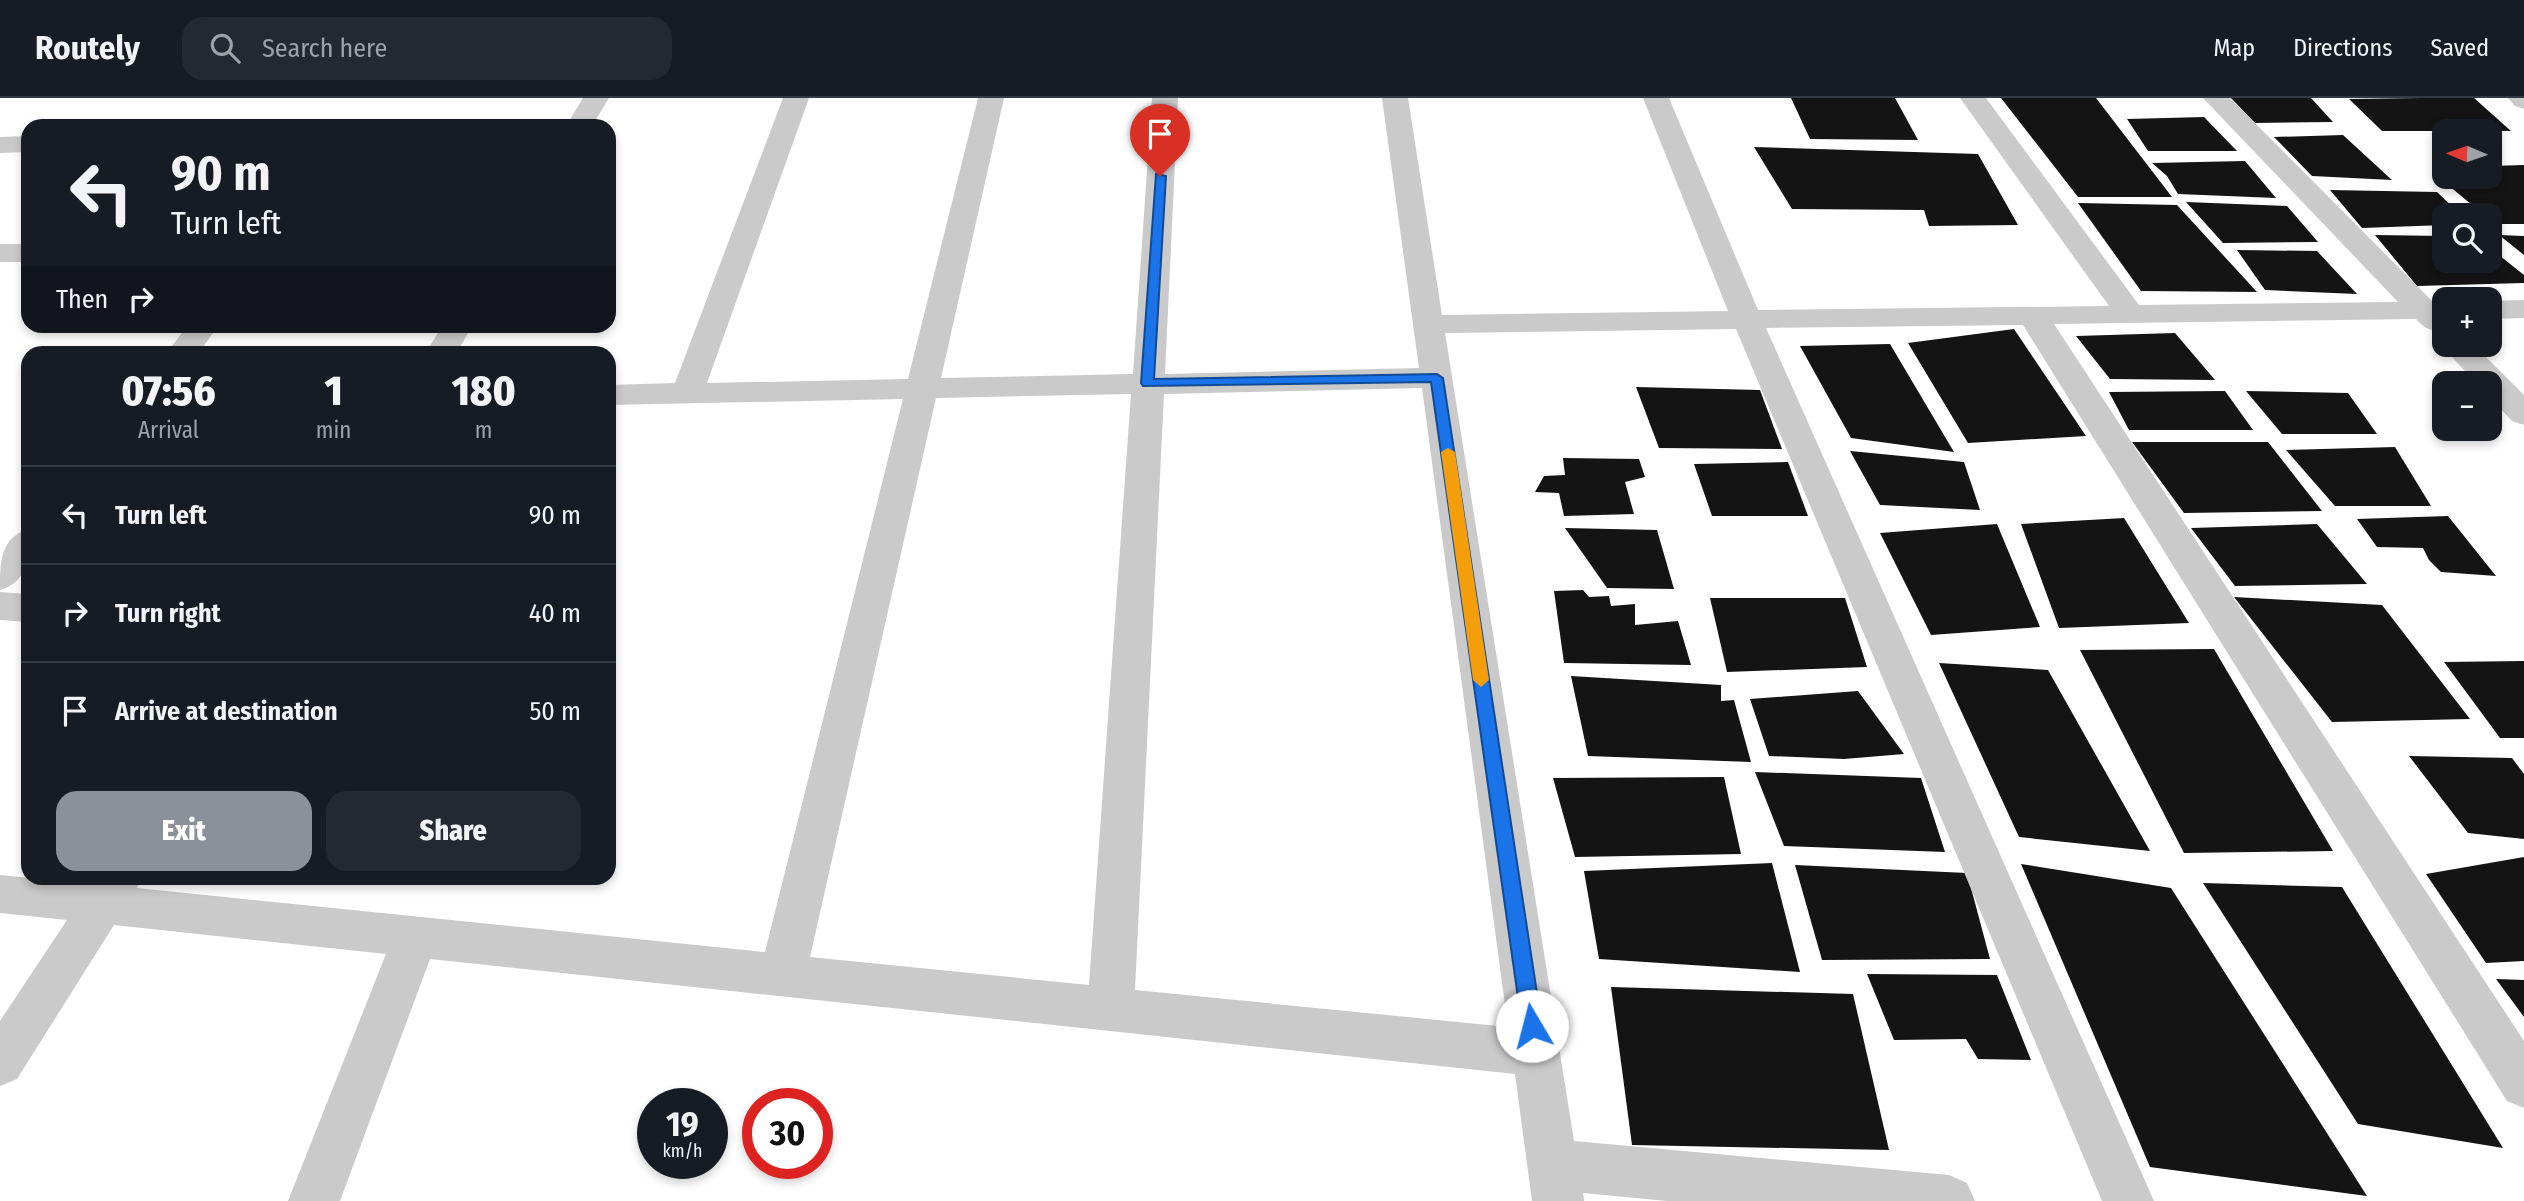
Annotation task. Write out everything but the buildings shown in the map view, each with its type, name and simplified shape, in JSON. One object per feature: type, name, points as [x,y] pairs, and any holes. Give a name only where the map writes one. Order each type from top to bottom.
[{"type":"street","points":[[583,119],[596,98]]},
{"type":"street","points":[[687,393],[796,98]]},
{"type":"street","points":[[783,975],[991,98]]},
{"type":"street","points":[[1111,1008],[1165,98]]},
{"type":"street","points":[[1395,98],[1555,1183],[1949,1201]]},
{"type":"street","points":[[1656,98],[1747,320],[2128,1201]]},
{"type":"street","points":[[1973,98],[2130,314]]},
{"type":"street","points":[[2216,98],[2432,312]]},
{"type":"street","points":[[0,145],[21,144]]},
{"type":"street","points":[[0,253],[21,253]]},
{"type":"street","points":[[2502,310],[2524,309]]},
{"type":"street","points":[[1429,324],[2130,314],[2432,318]]},
{"type":"street","points":[[2033,316],[2524,1084]]},
{"type":"street","points":[[2469,357],[2524,414]]},
{"type":"street","points":[[616,395],[1437,378]]},
{"type":"street","points":[[0,576],[21,550]]},
{"type":"street","points":[[0,606],[21,608]]},
{"type":"street","points":[[0,894],[112,891],[416,936],[1536,1053]]},
{"type":"street","points":[[0,1063],[112,891]]},
{"type":"street","points":[[314,1201],[416,936]]},
{"type":"slow traffic","points":[[1448,452],[1481,680]]},
{"type":"route","points":[[1160,176],[1147,383],[1437,378],[1532,1026]]}]
